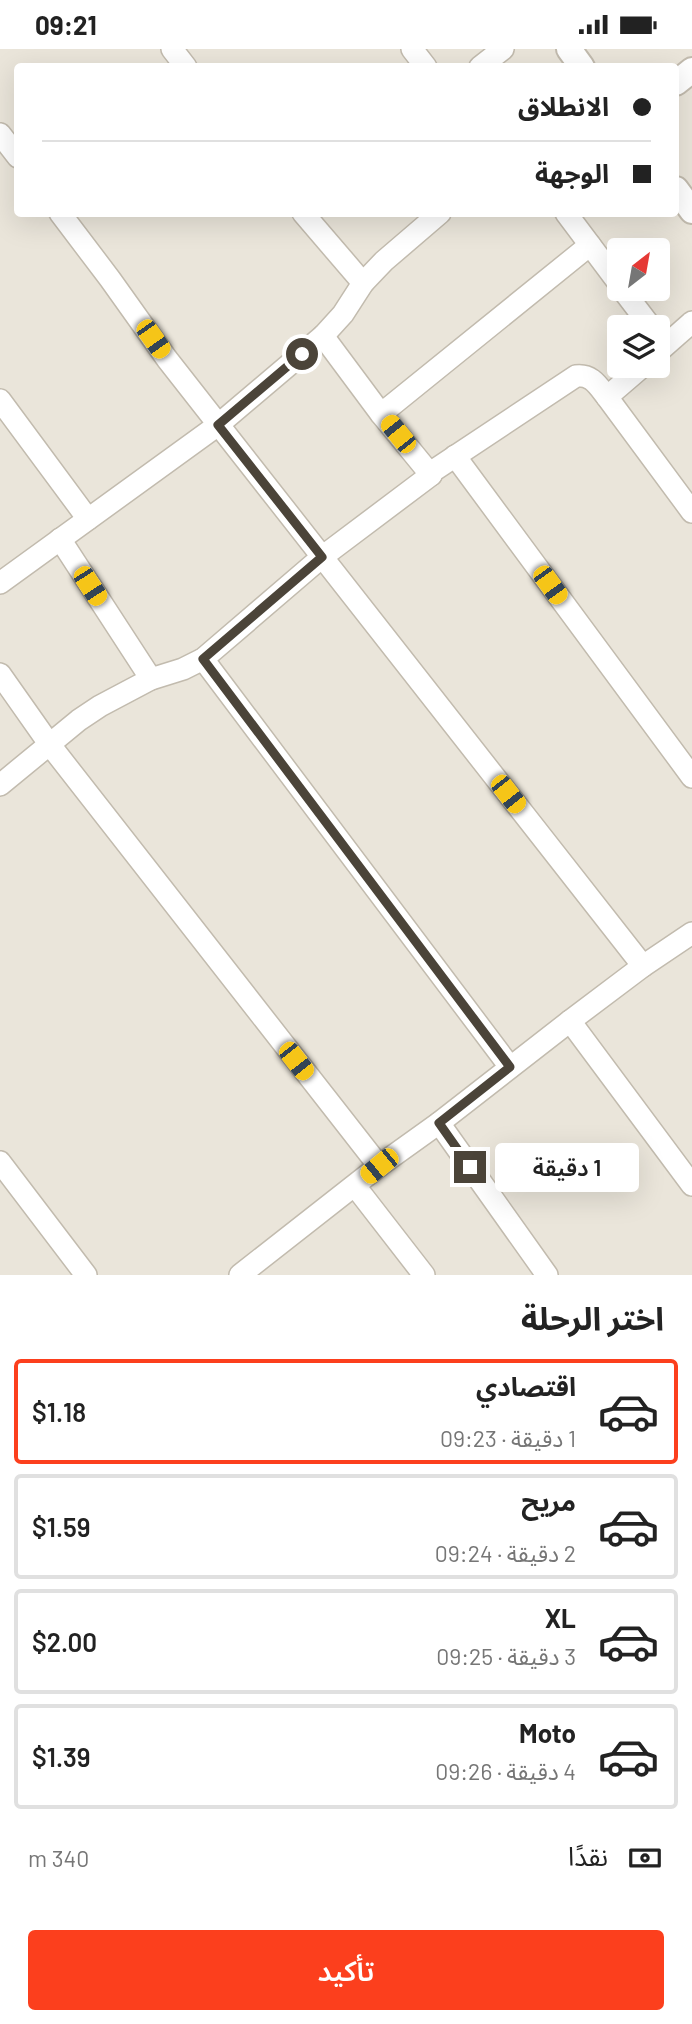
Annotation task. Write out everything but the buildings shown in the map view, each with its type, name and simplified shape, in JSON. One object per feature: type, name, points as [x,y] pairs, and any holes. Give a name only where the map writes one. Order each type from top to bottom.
[{"type":"street","points":[[172,49],[183,63]]},
{"type":"street","points":[[412,49],[423,63]]},
{"type":"street","points":[[485,63],[503,49]]},
{"type":"street","points":[[0,134],[14,152]]},
{"type":"street","points":[[679,193],[692,211]]},
{"type":"street","points":[[63,217],[218,425],[643,966]]},
{"type":"street","points":[[306,217],[363,283]]},
{"type":"street","points":[[0,583],[218,425],[323,337],[343,314],[363,283],[435,217]]},
{"type":"street","points":[[569,217],[607,268]]},
{"type":"street","points":[[381,414],[590,246]]},
{"type":"street","points":[[670,338],[692,322]]},
{"type":"street","points":[[323,337],[430,475]]},
{"type":"street","points":[[0,785],[100,706],[151,679],[183,669],[203,659],[322,557],[433,471],[576,376],[592,379],[692,512]]},
{"type":"street","points":[[607,397],[629,378]]},
{"type":"street","points":[[0,400],[88,519]]},
{"type":"street","points":[[455,456],[692,777]]},
{"type":"street","points":[[60,540],[151,679]]},
{"type":"street","points":[[203,659],[510,1067]]},
{"type":"street","points":[[0,674],[50,745],[379,1166]]},
{"type":"street","points":[[240,1275],[570,1021],[692,933]]},
{"type":"street","points":[[570,1021],[692,1185]]},
{"type":"street","points":[[439,1123],[547,1275]]},
{"type":"street","points":[[0,1162],[86,1275]]},
{"type":"street","points":[[355,1186],[424,1275]]},
{"type":"shaded area","points":[[0,49],[692,49],[692,1275],[0,1275]]},
{"type":"route","points":[[302,354],[218,425],[322,557],[203,659],[510,1067],[439,1123],[470,1167]]}]
